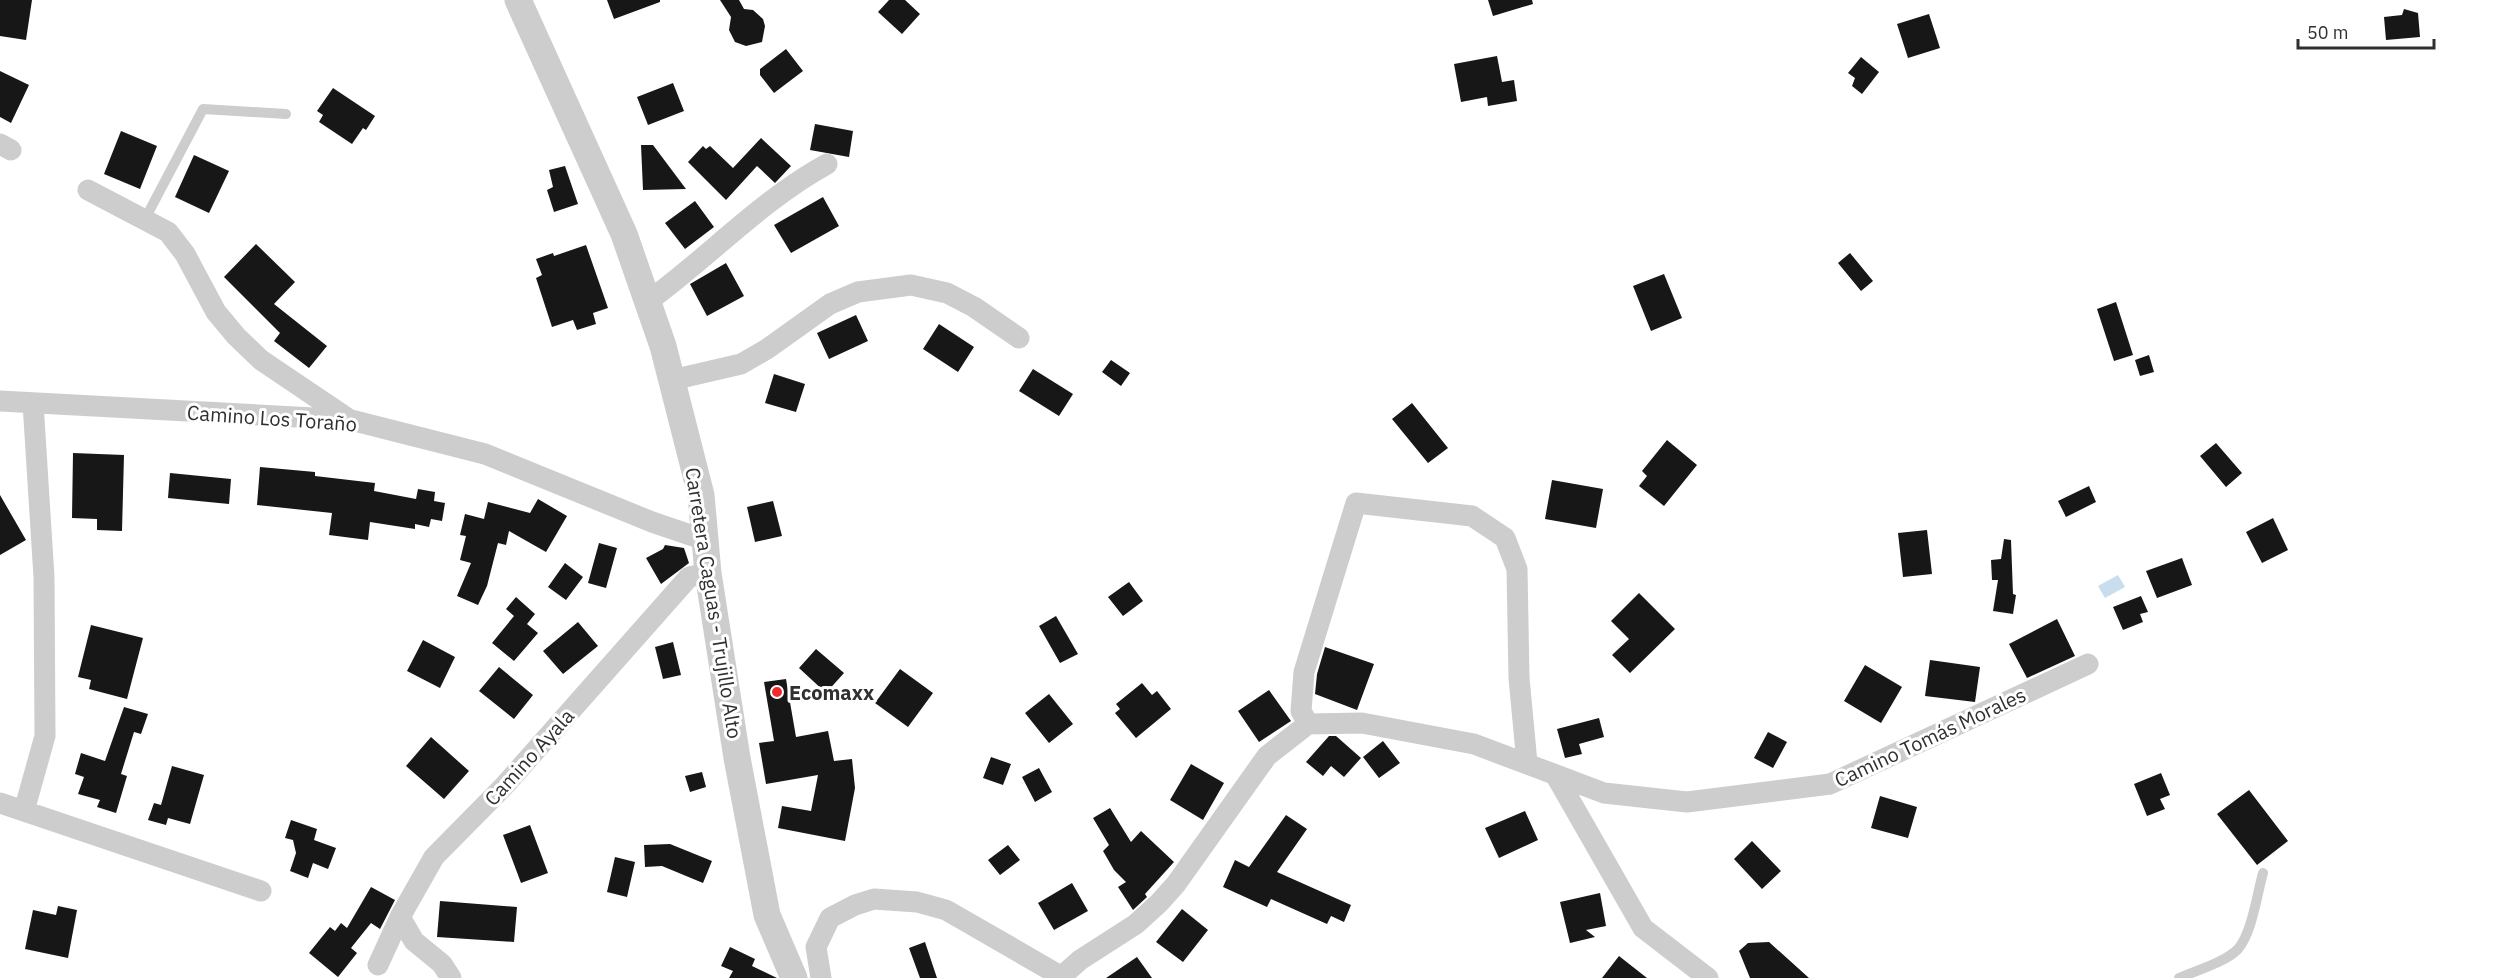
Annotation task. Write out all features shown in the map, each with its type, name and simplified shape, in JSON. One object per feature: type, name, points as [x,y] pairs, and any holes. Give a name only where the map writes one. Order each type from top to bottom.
[{"type":"street","name":"Carretera Caguas - Trujillo Alto","points":[[518,0],[624,234],[663,346],[701,495],[708,573],[737,758],[767,915],[794,978]]},
{"type":"street","points":[[647,302],[677,280],[752,215],[794,183],[827,164]]},
{"type":"street","points":[[88,190],[168,232],[185,254],[216,312],[253,352],[261,360],[351,420]]},
{"type":"street","points":[[672,380],[741,364],[767,349],[830,304],[858,292],[911,285],[947,293],[1019,338]]},
{"type":"street","name":"Camino Los Toraño","points":[[0,401],[351,420],[484,454],[652,522],[705,540]]},
{"type":"street","points":[[24,811],[45,736],[44,578],[33,403]]},
{"type":"street","points":[[821,978],[816,947],[830,918],[855,905],[874,899],[917,902],[946,910],[1063,977],[1080,960],[1136,924],[1176,884],[1267,756],[1308,724],[1301,711],[1304,672],[1356,503],[1472,516],[1505,538],[1516,569],[1519,678],[1527,762]]},
{"type":"street","name":"Camino Ayala","points":[[378,965],[400,917],[434,857],[505,785],[689,577],[708,573]]},
{"type":"street","name":"Camino Tomás Morales","points":[[1308,724],[1362,723],[1474,744],[1527,762],[1556,777],[1604,793],[1687,802],[1830,784],[2088,664]]},
{"type":"street","points":[[1556,777],[1643,928],[1708,978]]},
{"type":"street","points":[[0,803],[261,891]]},
{"type":"street","points":[[400,917],[414,941],[442,964],[451,978]]},
{"type":"lane","points":[[145,219],[202,109],[286,114]]},
{"type":"lane","points":[[2179,978],[2237,950],[2246,935],[2263,873]]},
{"type":"water","points":[[2118,575],[2125,587],[2105,598],[2098,586]]},
{"type":"building","points":[[0,0],[32,0],[26,40],[0,36]]},
{"type":"building","points":[[607,0],[660,0],[660,2],[614,19]]},
{"type":"building","points":[[720,0],[739,0],[744,9],[753,10],[763,19],[765,26],[762,42],[746,46],[735,42],[729,30],[731,17]]},
{"type":"building","points":[[889,0],[905,0],[920,14],[902,34],[878,12]]},
{"type":"building","points":[[1488,0],[1532,0],[1533,4],[1493,16]]},
{"type":"building","points":[[2404,9],[2418,13],[2420,37],[2386,40],[2384,17],[2402,15]]},
{"type":"building","points":[[1929,14],[1940,48],[1908,58],[1897,24]]},
{"type":"building","points":[[786,49],[803,71],[774,93],[760,75],[760,69]]},
{"type":"building","points":[[1497,56],[1502,82],[1514,80],[1517,101],[1488,106],[1487,97],[1461,102],[1454,64]]},
{"type":"building","points":[[1861,57],[1879,72],[1862,94],[1852,86],[1855,78],[1848,73]]},
{"type":"building","points":[[0,71],[29,85],[11,123],[0,117]]},
{"type":"building","points":[[673,83],[684,111],[648,125],[637,97]]},
{"type":"building","points":[[333,88],[375,116],[366,130],[363,128],[352,144],[319,122],[323,115],[317,111]]},
{"type":"building","points":[[815,124],[853,131],[849,157],[810,150]]},
{"type":"building","points":[[121,131],[157,146],[140,189],[104,174]]},
{"type":"building","points":[[761,138],[791,166],[775,183],[757,166],[726,200],[688,162],[703,146],[706,149],[710,146],[733,168]]},
{"type":"building","points":[[641,145],[653,145],[686,189],[643,190]]},
{"type":"building","points":[[194,155],[229,171],[209,213],[175,197]]},
{"type":"building","points":[[565,166],[578,204],[554,212],[547,190],[553,187],[549,170]]},
{"type":"building","points":[[823,197],[839,226],[791,253],[774,225]]},
{"type":"building","points":[[695,201],[714,227],[685,249],[665,223]]},
{"type":"building","points":[[256,244],[295,282],[274,304],[327,346],[309,368],[274,341],[280,333],[224,277]]},
{"type":"building","points":[[586,245],[608,308],[593,313],[596,324],[577,330],[573,320],[552,327],[536,278],[542,275],[536,259],[553,253],[554,256]]},
{"type":"building","points":[[1850,253],[1873,281],[1861,291],[1838,263]]},
{"type":"building","points":[[726,263],[744,296],[707,316],[690,284]]},
{"type":"building","points":[[1664,274],[1682,318],[1651,331],[1633,286]]},
{"type":"building","points":[[2116,302],[2133,355],[2114,361],[2097,309]]},
{"type":"building","points":[[856,315],[868,341],[829,359],[817,333]]},
{"type":"building","points":[[939,324],[974,347],[958,372],[923,349]]},
{"type":"building","points":[[2149,355],[2154,372],[2140,376],[2135,360]]},
{"type":"building","points":[[1111,360],[1130,373],[1121,386],[1102,372]]},
{"type":"building","points":[[1033,369],[1073,394],[1059,416],[1019,391]]},
{"type":"building","points":[[774,374],[805,384],[796,412],[765,403]]},
{"type":"building","points":[[1412,403],[1448,448],[1428,463],[1392,419]]},
{"type":"building","points":[[1667,440],[1697,465],[1664,506],[1639,486],[1647,476],[1642,471]]},
{"type":"building","points":[[2216,443],[2242,473],[2226,487],[2200,456]]},
{"type":"building","points":[[73,453],[124,455],[122,531],[97,530],[97,519],[72,518]]},
{"type":"building","points":[[260,467],[315,472],[315,476],[375,483],[374,491],[416,499],[418,489],[435,492],[434,501],[445,503],[442,521],[431,519],[429,527],[415,524],[415,529],[370,522],[368,540],[329,535],[332,513],[257,505]]},
{"type":"building","points":[[170,473],[231,479],[229,504],[168,498]]},
{"type":"building","points":[[1552,480],[1603,489],[1596,528],[1545,519]]},
{"type":"building","points":[[2089,486],[2096,502],[2066,517],[2058,501]]},
{"type":"building","points":[[0,495],[26,540],[0,555]]},
{"type":"building","points":[[538,499],[567,516],[546,552],[509,531],[506,545],[498,543],[487,586],[478,605],[457,596],[471,563],[460,560],[466,536],[460,535],[465,514],[484,519],[488,502],[530,513]]},
{"type":"building","points":[[773,501],[782,536],[755,542],[747,507]]},
{"type":"building","points":[[2273,518],[2288,550],[2262,563],[2246,532]]},
{"type":"building","points":[[1927,530],[1932,574],[1903,577],[1898,533]]},
{"type":"building","points":[[2004,539],[2011,540],[2013,594],[2016,595],[2013,614],[1993,611],[1998,580],[1992,580],[1991,560],[2001,559]]},
{"type":"building","points":[[599,543],[617,548],[606,588],[588,583]]},
{"type":"building","points":[[665,545],[684,548],[689,563],[661,584],[646,558],[663,549]]},
{"type":"building","points":[[2182,558],[2192,585],[2157,598],[2146,571]]},
{"type":"building","points":[[565,563],[583,577],[566,600],[548,587]]},
{"type":"building","points":[[1129,582],[1143,601],[1123,616],[1108,597]]},
{"type":"building","points":[[1639,593],[1675,629],[1630,673],[1612,655],[1629,639],[1611,621]]},
{"type":"building","points":[[2141,596],[2148,612],[2140,614],[2143,622],[2123,630],[2113,607]]},
{"type":"building","points":[[516,597],[535,614],[527,624],[538,633],[514,661],[492,643],[514,616],[506,609]]},
{"type":"building","points":[[1056,616],[1078,654],[1060,663],[1039,626]]},
{"type":"building","points":[[2057,619],[2075,656],[2027,678],[2009,644]]},
{"type":"building","points":[[578,622],[598,646],[563,674],[543,651]]},
{"type":"building","points":[[91,625],[143,638],[127,699],[89,689],[91,680],[78,677]]},
{"type":"building","points":[[423,640],[455,657],[440,688],[407,671]]},
{"type":"building","points":[[673,642],[681,675],[663,679],[655,647]]},
{"type":"building","points":[[1325,647],[1374,664],[1357,710],[1315,694],[1317,674]]},
{"type":"building","points":[[816,649],[844,673],[826,693],[799,668]]},
{"type":"building","points":[[1930,660],[1980,667],[1975,702],[1925,696]]},
{"type":"building","points":[[1865,665],[1902,687],[1881,723],[1844,701]]},
{"type":"building","points":[[499,667],[533,695],[514,719],[479,691]]},
{"type":"building","points":[[900,669],[933,693],[908,727],[875,703]]},
{"type":"building","points":[[786,679],[796,737],[828,731],[834,761],[852,759],[855,788],[845,841],[778,828],[782,806],[811,811],[818,775],[766,784],[759,743],[774,741],[764,682]]},
{"type":"building","points":[[1142,683],[1152,695],[1157,691],[1171,709],[1136,738],[1115,713],[1120,709],[1116,704]]},
{"type":"building","points":[[1269,690],[1291,721],[1259,742],[1238,711]]},
{"type":"building","points":[[1049,694],[1073,724],[1049,743],[1025,713]]},
{"type":"building","points":[[124,707],[148,714],[141,734],[134,732],[121,774],[127,776],[116,813],[97,807],[100,800],[78,794],[84,777],[75,774],[81,753],[105,761]]},
{"type":"building","points":[[1599,718],[1604,737],[1579,744],[1582,754],[1565,758],[1557,729]]},
{"type":"building","points":[[1768,732],[1787,742],[1773,768],[1754,758]]},
{"type":"building","points":[[1329,736],[1336,736],[1361,758],[1344,777],[1331,766],[1323,776],[1306,762]]},
{"type":"building","points":[[431,737],[469,771],[444,799],[406,766]]},
{"type":"building","points":[[1383,741],[1400,763],[1379,778],[1363,757]]},
{"type":"building","points":[[991,757],[1011,764],[1003,785],[983,778]]},
{"type":"building","points":[[1191,764],[1224,783],[1203,820],[1170,800]]},
{"type":"building","points":[[172,766],[204,775],[190,824],[168,818],[166,825],[148,820],[154,803],[161,805]]},
{"type":"building","points":[[1039,768],[1052,792],[1035,802],[1022,777]]},
{"type":"building","points":[[702,772],[706,787],[690,792],[685,776]]},
{"type":"building","points":[[2161,773],[2170,795],[2160,799],[2165,809],[2147,816],[2134,784]]},
{"type":"building","points":[[2249,790],[2288,841],[2257,865],[2217,814]]},
{"type":"building","points":[[1880,796],[1917,807],[1908,838],[1871,828]]},
{"type":"building","points":[[1110,808],[1131,842],[1141,831],[1174,862],[1145,894],[1147,897],[1133,910],[1118,887],[1126,882],[1114,870],[1103,851],[1109,845],[1093,818]]},
{"type":"building","points":[[1525,811],[1538,840],[1499,858],[1485,828]]},
{"type":"building","points":[[1286,815],[1307,829],[1277,872],[1351,905],[1344,922],[1331,916],[1327,924],[1271,899],[1267,907],[1223,887],[1235,860],[1249,867]]},
{"type":"building","points":[[291,820],[317,829],[314,840],[336,848],[328,869],[313,863],[308,878],[290,871],[296,853],[293,840],[285,838]]},
{"type":"building","points":[[530,825],[548,873],[521,883],[503,835]]},
{"type":"building","points":[[1752,841],[1781,871],[1762,889],[1734,859]]},
{"type":"building","points":[[670,844],[712,861],[703,883],[662,866],[645,867],[644,845]]},
{"type":"building","points":[[1008,845],[1020,860],[1000,875],[988,860]]},
{"type":"building","points":[[615,857],[635,862],[627,897],[607,892]]},
{"type":"building","points":[[1072,883],[1088,911],[1054,930],[1038,903]]},
{"type":"building","points":[[371,887],[395,900],[380,929],[371,923],[351,948],[357,953],[338,977],[309,953],[330,927],[335,931],[341,923],[347,928]]},
{"type":"building","points":[[1600,893],[1606,926],[1586,930],[1595,937],[1570,943],[1560,902]]},
{"type":"building","points":[[440,901],[517,907],[514,942],[437,937]]},
{"type":"building","points":[[58,906],[77,910],[68,958],[25,949],[33,910],[56,915]]},
{"type":"building","points":[[1182,909],[1208,930],[1183,962],[1156,942]]},
{"type":"building","points":[[925,942],[937,978],[920,978],[909,948]]},
{"type":"building","points":[[1769,942],[1809,978],[1750,978],[1739,951],[1748,943]]},
{"type":"building","points":[[730,947],[755,959],[752,966],[777,978],[729,978],[733,971],[721,966]]},
{"type":"building","points":[[1619,956],[1647,978],[1602,978]]},
{"type":"building","points":[[1137,957],[1152,978],[1106,978]]},
{"type":"place","name":"Ecomaxx","points":[[777,692]]}]
